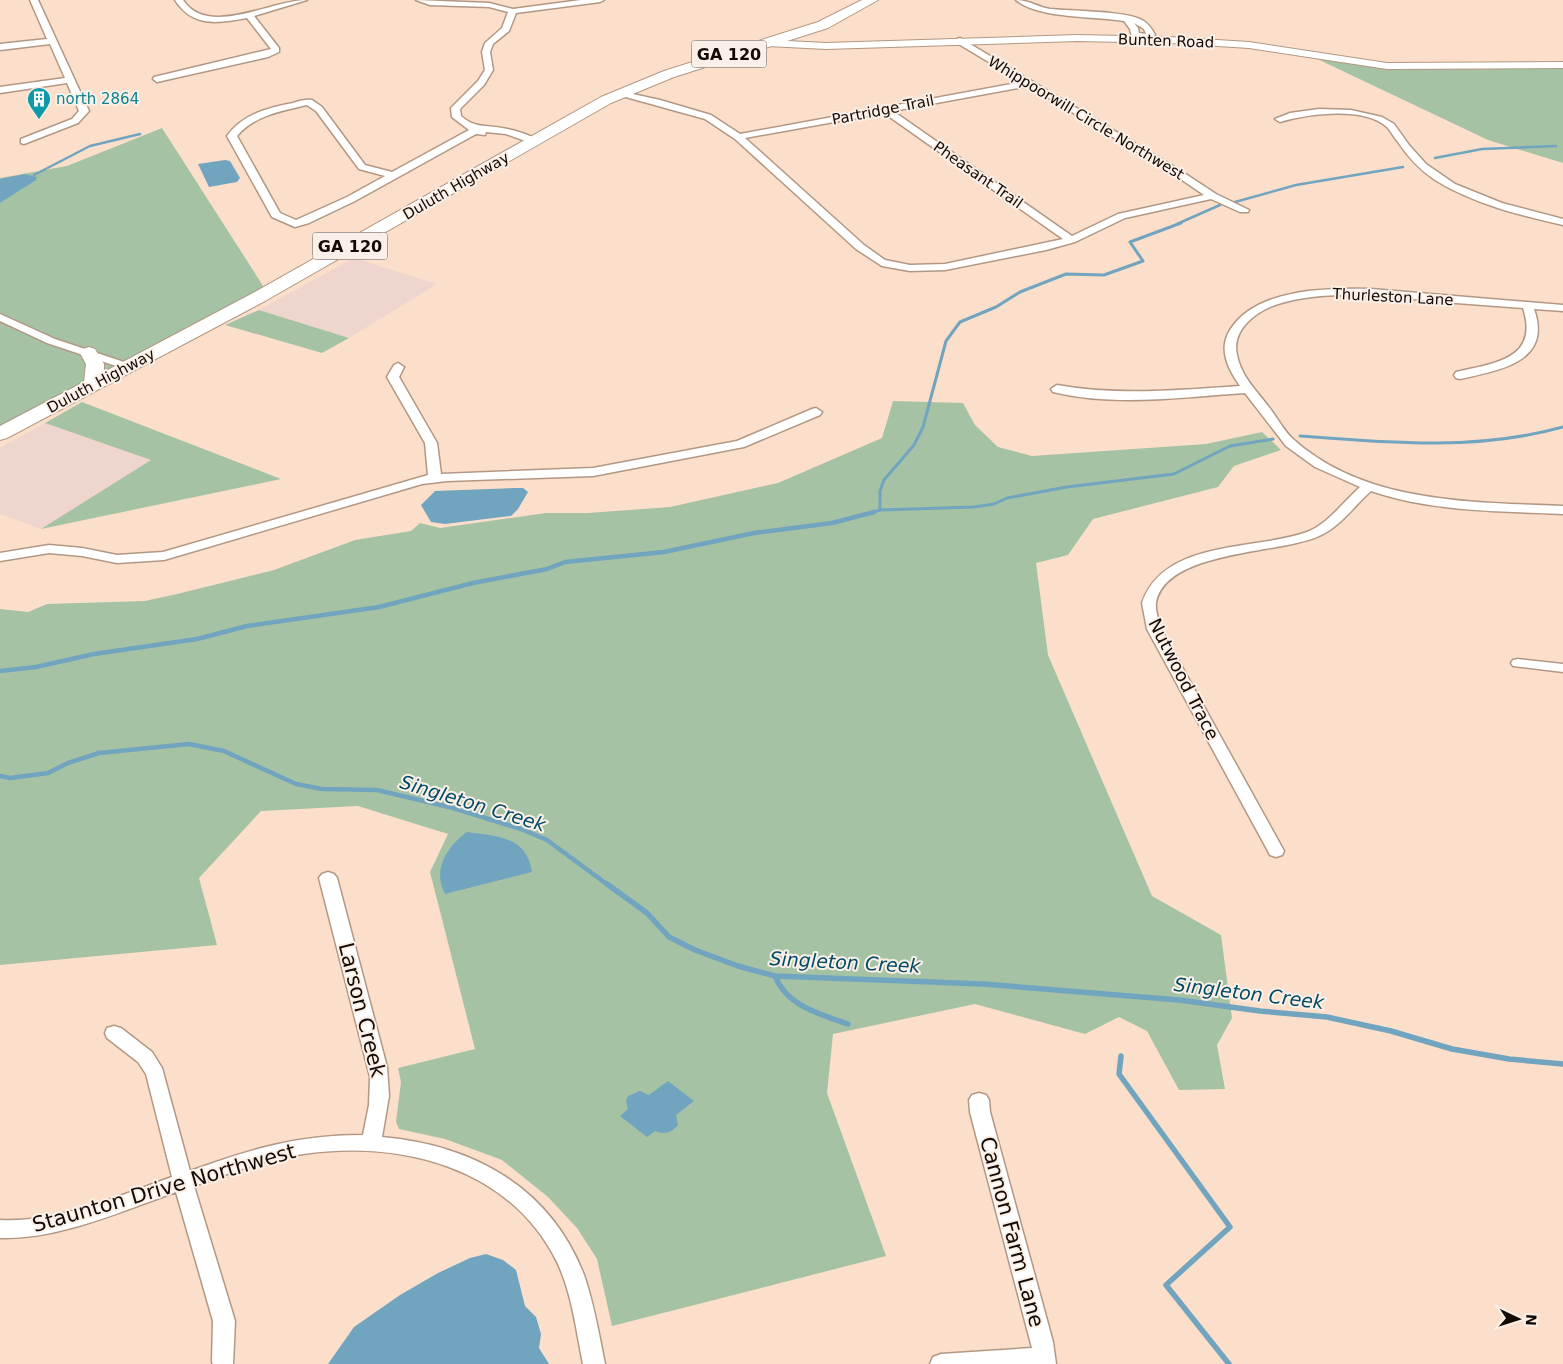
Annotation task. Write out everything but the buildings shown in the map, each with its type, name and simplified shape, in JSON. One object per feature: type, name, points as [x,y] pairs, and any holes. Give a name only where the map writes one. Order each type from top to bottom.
[{"type":"main road","name":"Duluth Highway","points":[[0,434],[134,364],[358,241],[619,94],[669,74],[823,25],[872,0]]},
{"type":"main road","points":[[89,353],[95,364],[93,386]]},
{"type":"street","points":[[24,140],[75,121],[84,110],[34,0]]},
{"type":"street","points":[[180,0],[191,14],[202,18],[222,18],[249,14],[303,0]]},
{"type":"street","points":[[420,0],[430,3],[489,5],[513,12],[600,0]]},
{"type":"street","points":[[1020,0],[1048,12],[1102,15],[1144,26],[1151,35],[1144,38],[1135,35],[1132,24]]},
{"type":"street","points":[[513,12],[506,29],[489,43],[486,52],[489,70],[481,83],[456,108],[455,114],[461,123],[478,129],[480,133],[516,140],[534,141]]},
{"type":"street","points":[[157,79],[268,54],[276,50],[249,14]]},
{"type":"street","name":"Bunten Road","points":[[768,43],[831,46],[960,41],[1144,38],[1249,45],[1387,66],[1563,65]]},
{"type":"street","points":[[0,47],[53,41]]},
{"type":"street","name":"Whippoorwill Circle Northwest","points":[[960,41],[1028,84],[1175,171],[1212,196],[1244,210]]},
{"type":"street","points":[[0,90],[71,80]]},
{"type":"street","name":"Partridge Trail","points":[[738,136],[1028,84]]},
{"type":"street","name":"Whippoorwill Circle Northwest","points":[[619,94],[657,102],[708,117],[738,136],[860,247],[882,263],[910,268],[945,267],[1024,252],[1071,240],[1122,216],[1212,196]]},
{"type":"street","points":[[394,176],[362,167],[319,109],[309,102],[254,117],[237,128],[232,136],[276,215],[295,224],[351,199],[394,176],[478,129]]},
{"type":"street","name":"Pheasant Trail","points":[[885,110],[1071,240]]},
{"type":"street","points":[[1280,119],[1292,114],[1324,111],[1355,113],[1372,117],[1389,124],[1415,159],[1436,176],[1460,190],[1515,211],[1563,222]]},
{"type":"street","name":"Thurleston Lane","points":[[1563,308],[1380,293],[1313,294],[1272,302],[1246,316],[1230,339],[1230,354],[1235,371],[1288,442],[1310,460],[1368,487],[1426,500],[1454,504],[1563,510]]},
{"type":"street","points":[[1460,375],[1515,360],[1528,348],[1533,326],[1528,305]]},
{"type":"street","points":[[0,317],[51,341],[134,364]]},
{"type":"street","points":[[30,330],[58,334],[134,364]]},
{"type":"street","points":[[398,367],[393,377],[432,444],[435,478]]},
{"type":"street","points":[[1057,389],[1095,396],[1119,397],[1248,388]]},
{"type":"street","points":[[0,558],[17,553],[49,550],[82,552],[117,559],[164,556],[421,480],[593,472],[740,444],[816,412]]},
{"type":"street","name":"Nutwood Trace","points":[[1276,851],[1154,629],[1148,606],[1154,588],[1170,572],[1198,560],[1227,551],[1273,544],[1313,534],[1329,526],[1347,505],[1368,487]]},
{"type":"street","points":[[1518,663],[1563,668]]},
{"type":"street","name":"Larson Creek","points":[[328,878],[378,1067],[381,1086],[380,1103],[371,1143]]},
{"type":"street","points":[[114,1033],[145,1057],[155,1073],[183,1182],[224,1321],[223,1362]]},
{"type":"street","name":"Cannon Farm Lane","points":[[979,1100],[980,1112],[1039,1332],[1044,1360]]},
{"type":"street","name":"Staunton Drive Northwest","points":[[0,1229],[21,1230],[49,1226],[273,1152],[313,1145],[371,1143],[409,1148],[441,1156],[473,1169],[512,1191],[539,1218],[560,1248],[572,1272],[581,1300],[594,1364]]},
{"type":"street","points":[[941,1364],[1040,1357],[1044,1360]]},
{"type":"shaded area","points":[[354,258],[437,284],[349,338],[259,310]]},
{"type":"shaded area","points":[[45,423],[151,460],[41,529],[0,514],[0,448]]},
{"type":"green space","points":[[1311,56],[1386,68],[1563,65],[1563,163],[1488,140]]},
{"type":"green space","points":[[162,128],[267,292],[0,432],[0,178],[67,166]]},
{"type":"green space","points":[[259,310],[349,338],[322,353],[225,325]]},
{"type":"green space","points":[[893,401],[963,403],[975,425],[998,447],[1032,456],[1206,444],[1262,432],[1281,450],[1234,466],[1218,487],[1093,519],[1068,555],[1036,563],[1048,655],[1152,896],[1221,935],[1232,1018],[1217,1045],[1225,1089],[1179,1090],[1147,1031],[1119,1017],[1085,1034],[975,1004],[833,1034],[827,1093],[886,1256],[612,1326],[597,1259],[577,1228],[548,1197],[502,1160],[445,1139],[399,1129],[396,1122],[401,1082],[398,1068],[475,1049],[430,872],[448,834],[358,806],[261,811],[199,878],[217,945],[0,965],[0,609],[28,612],[47,604],[145,601],[274,570],[355,540],[411,531],[420,523],[440,528],[546,513],[588,513],[670,507],[778,483],[882,438]]},
{"type":"green space","points":[[82,402],[281,479],[41,529],[151,460],[45,423]]},
{"type":"water","points":[[230,161],[240,178],[237,182],[209,187],[198,164]]},
{"type":"water","points":[[25,174],[37,177],[36,180],[0,203],[0,179]]},
{"type":"water","points":[[523,488],[528,492],[518,509],[511,516],[445,524],[431,522],[421,505],[435,491]]},
{"type":"water","points":[[467,832],[499,837],[517,845],[524,851],[529,860],[532,872],[445,894],[441,885],[441,868],[453,844]]},
{"type":"water","points":[[668,1081],[694,1101],[676,1115],[678,1125],[673,1130],[665,1133],[655,1131],[647,1137],[620,1116],[628,1109],[626,1101],[628,1096],[640,1091],[649,1095]]},
{"type":"water","points":[[486,1254],[503,1260],[516,1270],[525,1306],[536,1317],[541,1334],[539,1348],[549,1364],[328,1364],[354,1327],[400,1295],[438,1273],[470,1258]]},
{"type":"waterway","points":[[34,175],[90,146],[140,134]]},
{"type":"waterway","points":[[1435,158],[1482,149],[1556,146]]},
{"type":"waterway","points":[[1235,202],[1296,185],[1403,167]]},
{"type":"waterway","points":[[1177,224],[1220,205]]},
{"type":"waterway","points":[[880,510],[880,491],[884,480],[914,445],[923,427],[946,341],[960,322],[996,307],[1020,292],[1066,274],[1104,275],[1143,261],[1130,242],[1181,223]]},
{"type":"waterway","points":[[1300,436],[1399,443],[1465,442],[1531,435],[1563,427]]},
{"type":"waterway","points":[[880,510],[974,507],[994,504],[1007,498],[1067,487],[1174,474],[1230,446],[1273,439]]},
{"type":"waterway","points":[[870,513],[880,510]]},
{"type":"waterway","points":[[0,671],[36,667],[94,654],[197,639],[247,626],[379,607],[473,583],[547,569],[565,562],[664,552],[754,533],[832,523],[874,512]]},
{"type":"waterway","name":"Singleton Creek","points":[[0,776],[10,778],[48,773],[68,763],[99,753],[189,744],[224,751],[296,784],[322,789],[377,790],[453,808],[521,829],[547,840],[608,885]]},
{"type":"waterway","name":"Singleton Creek","points":[[607,884],[647,913],[669,937],[695,950],[738,966],[775,976]]},
{"type":"waterway","name":"Singleton Creek","points":[[775,976],[983,984],[1179,1000],[1260,1011],[1327,1017],[1391,1031],[1452,1049],[1509,1059],[1563,1064]]},
{"type":"waterway","points":[[775,976],[787,995],[805,1008],[848,1024]]},
{"type":"waterway","points":[[1121,1056],[1119,1074],[1230,1227],[1166,1285],[1229,1364]]},
{"type":"place","name":"north 2864","points":[[39,120]]}]
